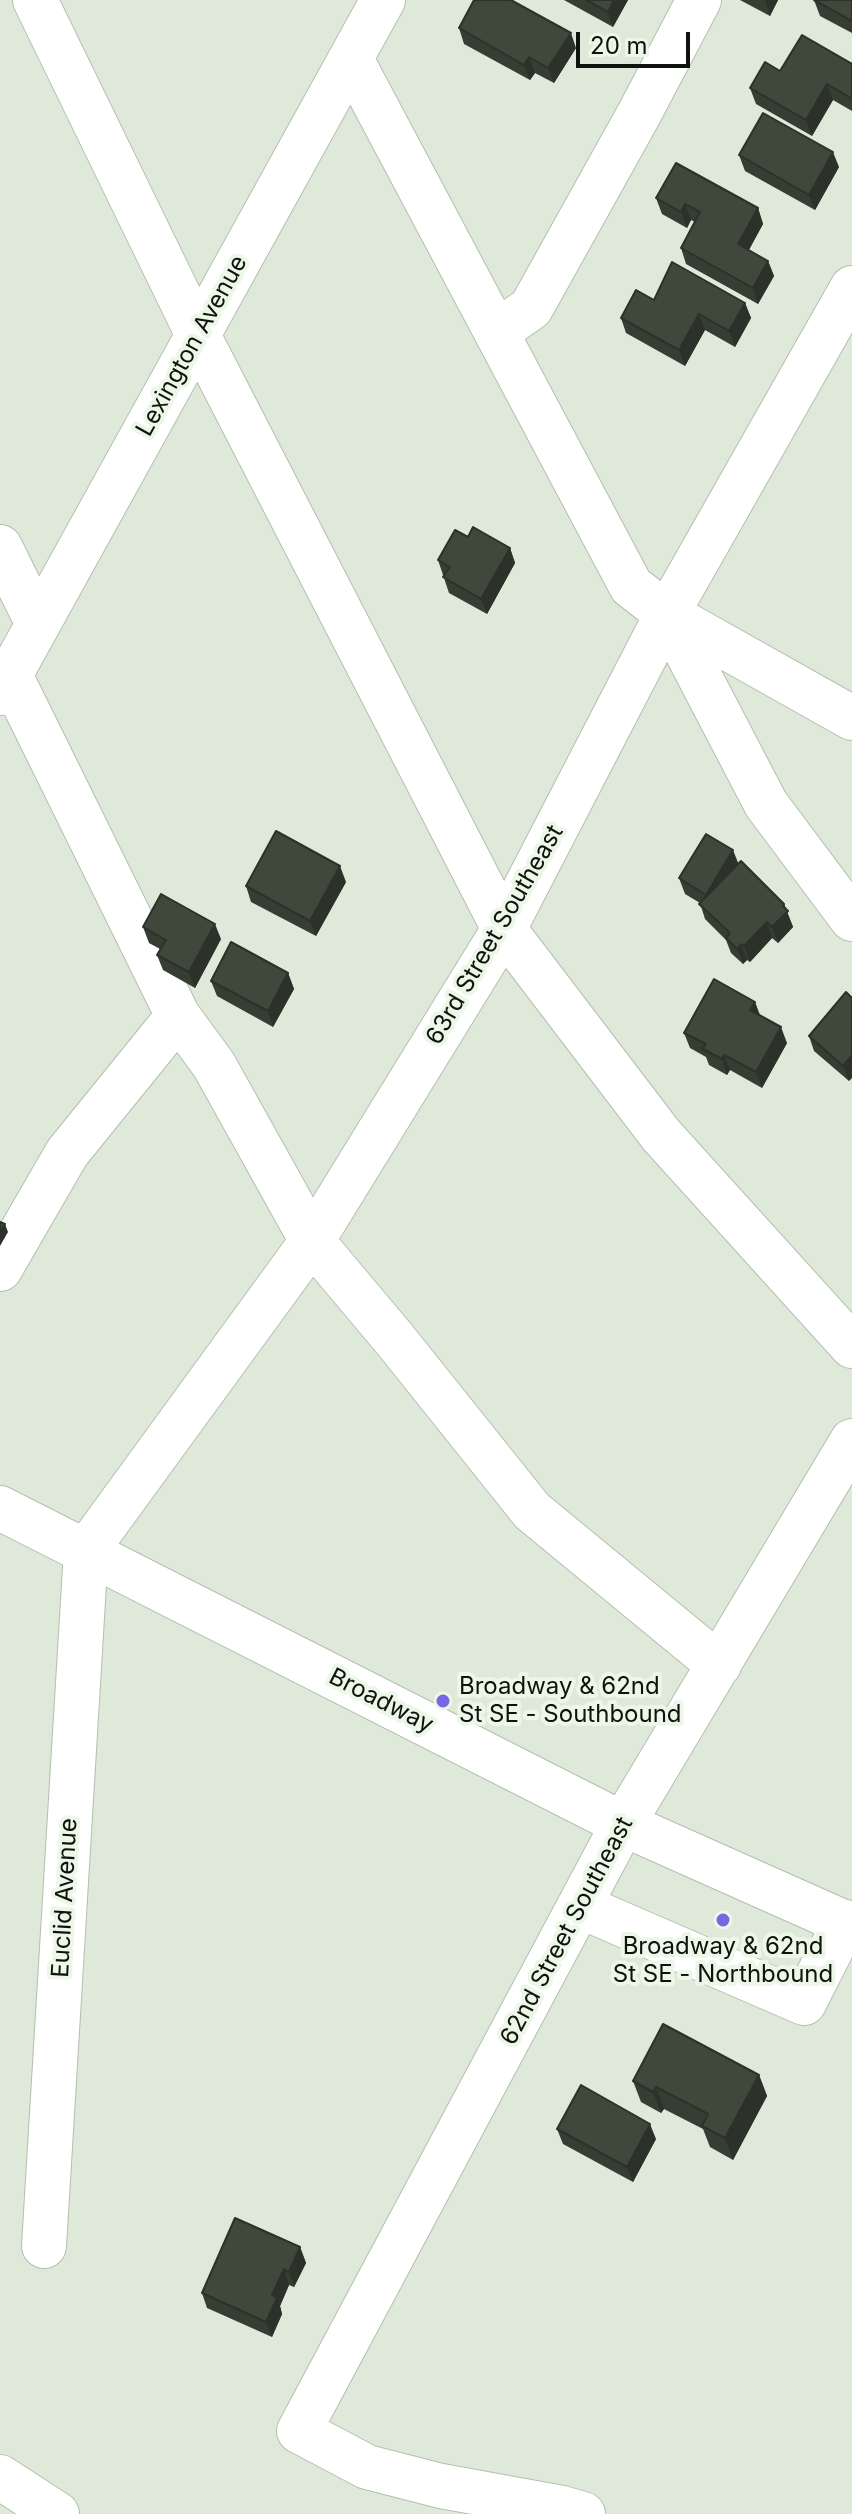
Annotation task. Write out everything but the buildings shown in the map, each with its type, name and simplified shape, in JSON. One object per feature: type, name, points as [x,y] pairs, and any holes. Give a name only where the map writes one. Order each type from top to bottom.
[{"type":"main road","points":[[35,0],[198,335],[504,929],[661,1135],[852,1346]]},
{"type":"main road","name":"Lexington Avenue","points":[[5,684],[383,0]]},
{"type":"main road","points":[[492,324],[511,322],[531,308],[699,0]]},
{"type":"main road","points":[[351,59],[631,586],[667,614],[852,718]]},
{"type":"main road","name":"63rd Street Southeast","points":[[86,1551],[312,1241],[504,929],[667,614],[852,288]]},
{"type":"main road","points":[[0,547],[38,624]]},
{"type":"main road","points":[[667,614],[766,804],[852,919]]},
{"type":"main road","points":[[5,684],[178,1016],[214,1065],[312,1241],[532,1511],[719,1665]]},
{"type":"main road","points":[[0,1269],[67,1153],[178,1016]]},
{"type":"main road","name":"62nd Street Southeast","points":[[583,2514],[441,2486],[367,2467],[299,2431],[623,1824],[852,1441]]},
{"type":"main road","name":"Broadway","points":[[0,1508],[623,1824],[848,1924]]},
{"type":"main road","name":"Euclid Avenue","points":[[44,2246],[86,1551]]},
{"type":"main road","points":[[580,1906],[804,2003],[848,1924]]},
{"type":"main road","points":[[0,2477],[57,2514]]},
{"type":"place","name":"Broadway & 62nd St SE - Southbound","points":[[443,1701]]},
{"type":"place","name":"Broadway & 62nd St SE - Northbound","points":[[723,1920]]}]
